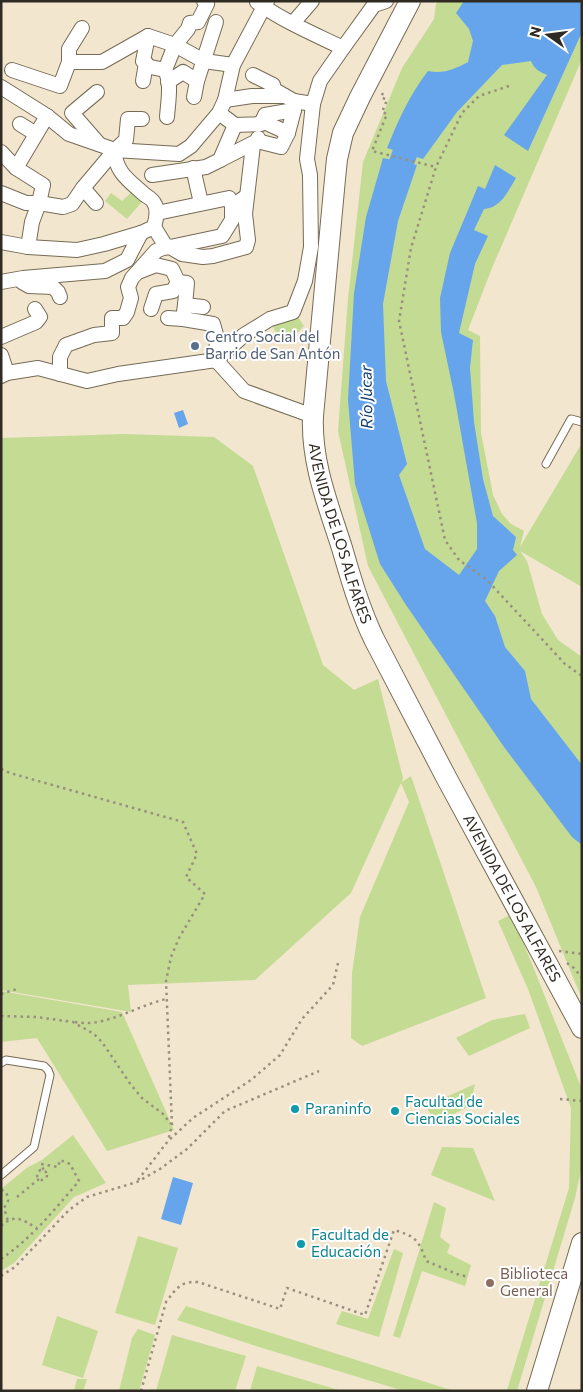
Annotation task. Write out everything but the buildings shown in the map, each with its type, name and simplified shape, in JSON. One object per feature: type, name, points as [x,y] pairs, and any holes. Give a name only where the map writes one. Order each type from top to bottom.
[{"type":"street","points":[[167,117],[166,76],[175,45],[188,29],[190,23],[198,22],[207,4],[204,1]]},
{"type":"street","points":[[293,23],[312,1]]},
{"type":"street","name":"AVENIDA DE LOS ALFARES","points":[[410,1],[360,97],[339,146],[313,416],[314,449],[322,484],[368,627],[451,786],[582,1028]]},
{"type":"street","points":[[1,356],[4,374],[38,368],[87,381],[118,374],[216,360],[244,335],[270,319],[293,312],[305,281],[311,247],[310,175],[307,159],[313,104],[320,81],[377,2]]},
{"type":"street","points":[[1,87],[47,116],[69,134],[115,150],[179,154],[191,146],[222,106],[233,65],[262,3],[293,23],[343,48]]},
{"type":"street","points":[[194,97],[197,81],[216,22]]},
{"type":"street","points":[[12,70],[60,86],[69,62],[69,49],[82,28]]},
{"type":"street","points":[[69,62],[102,62],[148,36],[175,45],[204,61],[233,65]]},
{"type":"street","points":[[148,36],[143,61],[146,63],[146,66],[166,76],[184,72],[197,81]]},
{"type":"street","points":[[143,81],[146,66]]},
{"type":"street","points":[[253,75],[273,86],[273,89],[291,103]]},
{"type":"street","points":[[97,92],[72,112],[100,145]]},
{"type":"street","points":[[222,106],[252,96],[291,103],[313,104]]},
{"type":"street","points":[[115,150],[114,158],[119,170],[126,179],[154,203],[156,220],[165,245],[182,254],[203,257],[213,256],[246,247],[248,240],[245,214],[253,146],[257,141],[265,115],[291,103]]},
{"type":"street","points":[[152,175],[206,167],[257,141],[281,147],[288,133],[291,103]]},
{"type":"street","points":[[222,106],[235,125]]},
{"type":"street","points":[[16,168],[47,116]]},
{"type":"street","points":[[1,193],[26,203],[63,207],[72,204],[82,188],[126,140],[128,119],[142,119]]},
{"type":"street","points":[[235,125],[262,122],[288,133]]},
{"type":"street","points":[[20,124],[36,134]]},
{"type":"street","points":[[220,160],[235,125]]},
{"type":"street","points":[[1,152],[16,168],[44,185],[32,222],[28,247]]},
{"type":"street","points":[[179,154],[188,170],[201,203]]},
{"type":"street","points":[[82,188],[96,203]]},
{"type":"street","points":[[232,206],[247,196]]},
{"type":"street","points":[[1,242],[28,247],[77,250],[104,244],[141,232],[156,220],[201,203],[229,198],[232,206],[232,220],[222,236],[156,251],[135,275],[128,287],[131,298],[124,318],[112,318],[112,333],[94,335],[66,345],[60,357],[60,374]]},
{"type":"street","points":[[1,282],[104,271],[127,260],[141,232]]},
{"type":"street","points":[[118,264],[135,275]]},
{"type":"street","points":[[135,275],[156,265],[172,269],[178,282]]},
{"type":"street","points":[[16,279],[29,286],[53,286],[60,297]]},
{"type":"street","points":[[178,282],[187,283],[183,319]]},
{"type":"street","points":[[151,309],[156,294],[173,292],[178,282]]},
{"type":"street","points":[[185,305],[203,306]]},
{"type":"street","points":[[1,337],[36,322],[40,317],[35,309]]},
{"type":"street","points":[[168,318],[213,324],[217,338],[216,360],[244,391],[313,416]]},
{"type":"street","points":[[537,1391],[582,1243]]},
{"type":"lane","points":[[546,464],[571,419],[582,422]]},
{"type":"lane","points":[[1,1063],[6,1060],[44,1066],[50,1075],[34,1147],[1,1175]]},
{"type":"path","points":[[509,86],[479,96],[462,113],[436,167],[411,248],[399,321],[445,540],[459,560],[487,580],[566,664],[582,676]]},
{"type":"path","points":[[384,88],[381,97],[387,100],[382,112],[387,114],[372,151],[436,167]]},
{"type":"path","points":[[1,769],[183,822],[197,854],[186,877],[204,894],[179,938],[171,957],[166,981],[172,1125],[168,1141]]},
{"type":"path","points":[[137,1182],[168,1141],[193,1118],[251,1080],[280,1055],[302,1019],[333,985],[338,963]]},
{"type":"path","points":[[1,994],[17,989]]},
{"type":"path","points":[[1,1016],[36,1017],[90,1023],[131,1012],[150,1003],[166,999]]},
{"type":"path","points":[[73,1022],[98,1038],[142,1098],[163,1114],[172,1125]]},
{"type":"path","points":[[1,1276],[15,1267],[69,1210],[87,1197],[137,1182],[188,1150],[225,1111],[319,1071]]},
{"type":"path","points":[[560,1099],[582,1100]]},
{"type":"path","points":[[1,1260],[46,1220],[79,1181],[70,1164],[60,1160],[58,1167],[41,1164],[46,1177],[39,1179],[16,1197]]},
{"type":"path","points":[[39,1179],[38,1172],[44,1170]]},
{"type":"path","points":[[1,1190],[4,1190],[7,1195],[8,1202],[3,1208],[8,1221]]},
{"type":"path","points":[[1,1226],[11,1219],[19,1218],[37,1228]]},
{"type":"path","points":[[141,1391],[166,1302],[181,1284],[189,1281],[198,1282],[280,1309],[287,1288],[365,1315],[394,1230],[406,1233],[416,1240],[421,1246],[426,1261],[468,1277]]},
{"type":"green space","points":[[438,1],[582,1],[582,59],[492,268],[468,330],[480,336],[481,433],[493,495],[502,514],[511,524],[524,531],[520,547],[582,443],[582,587],[520,551],[527,561],[542,614],[558,640],[582,657],[582,999],[536,887],[368,566],[338,431],[348,299],[363,162],[402,68],[434,19]]},
{"type":"green space","points":[[136,188],[146,197],[127,219],[105,201],[111,193],[122,201]]},
{"type":"green space","points":[[296,314],[304,326],[295,335],[276,338],[270,321]]},
{"type":"green space","points":[[124,434],[214,437],[253,466],[323,665],[354,690],[378,679],[403,778],[402,782],[411,776],[486,998],[362,1046],[351,1038],[352,973],[360,917],[409,802],[401,783],[351,893],[255,980],[128,985],[131,1012],[1,990],[1,438]]},
{"type":"green space","points":[[512,914],[581,1087],[582,1166],[575,1198],[517,1391],[507,1390],[569,1188],[571,1108],[528,989],[498,921]]},
{"type":"green space","points":[[1,991],[122,1012],[174,1130],[107,1151],[37,1038],[1,1042]]},
{"type":"green space","points":[[525,1014],[530,1028],[469,1056],[456,1038],[492,1020]]},
{"type":"green space","points":[[475,1084],[470,1106],[435,1123],[426,1106]]},
{"type":"green space","points":[[73,1135],[106,1183],[74,1197],[14,1263],[1,1271],[1,1189]]},
{"type":"green space","points":[[442,1147],[473,1148],[495,1201],[431,1175]]},
{"type":"green space","points":[[434,1202],[446,1208],[440,1237],[450,1245],[447,1253],[471,1265],[465,1286],[422,1271],[400,1338],[393,1336]]},
{"type":"green space","points":[[138,1236],[178,1248],[155,1325],[115,1313]]},
{"type":"green space","points":[[394,1249],[403,1253],[379,1337],[336,1324],[342,1311],[368,1319]]},
{"type":"green space","points":[[186,1306],[454,1391],[404,1391],[259,1347],[177,1320]]},
{"type":"green space","points":[[57,1316],[98,1331],[83,1378],[42,1365]]},
{"type":"green space","points":[[138,1329],[155,1335],[139,1391],[119,1391],[132,1338]]},
{"type":"green space","points":[[172,1335],[246,1356],[235,1391],[156,1391]]},
{"type":"green space","points":[[257,1366],[342,1391],[250,1391]]},
{"type":"green space","points":[[77,1379],[87,1379],[83,1391],[74,1391]]},
{"type":"water","points":[[464,1],[582,1],[582,32],[528,151],[504,135],[547,75],[538,70],[531,61],[502,65],[457,112],[423,159],[387,148],[405,108],[428,71],[439,72],[449,70],[468,62],[473,41],[469,29],[456,13]]},
{"type":"water","points":[[383,158],[417,165],[398,221],[383,304],[386,381],[407,464],[399,475],[425,549],[459,575],[477,549],[477,523],[441,332],[440,298],[450,253],[478,186],[485,189],[495,165],[516,178],[507,193],[495,206],[484,209],[474,230],[488,236],[475,264],[459,333],[473,340],[470,368],[474,422],[483,479],[493,516],[516,537],[513,550],[517,555],[499,571],[485,601],[495,616],[505,647],[525,671],[531,699],[582,765],[582,845],[572,837],[504,747],[380,564],[355,484],[348,400],[354,293],[366,217]]},
{"type":"water","points":[[183,410],[188,424],[179,428],[174,413]]},
{"type":"water","points":[[173,1177],[193,1183],[181,1225],[161,1219]]},
{"type":"waterway","name":"Río Júcar","points":[[390,194],[417,122]]},
{"type":"place","name":"Centro Social del Barrio de San Antón","points":[[195,346]]},
{"type":"place","name":"Paraninfo","points":[[295,1109]]},
{"type":"place","name":"Facultad de Ciencias Sociales","points":[[395,1111]]},
{"type":"place","name":"Facultad de Educación","points":[[301,1244]]},
{"type":"place","name":"Biblioteca General","points":[[490,1283]]}]
